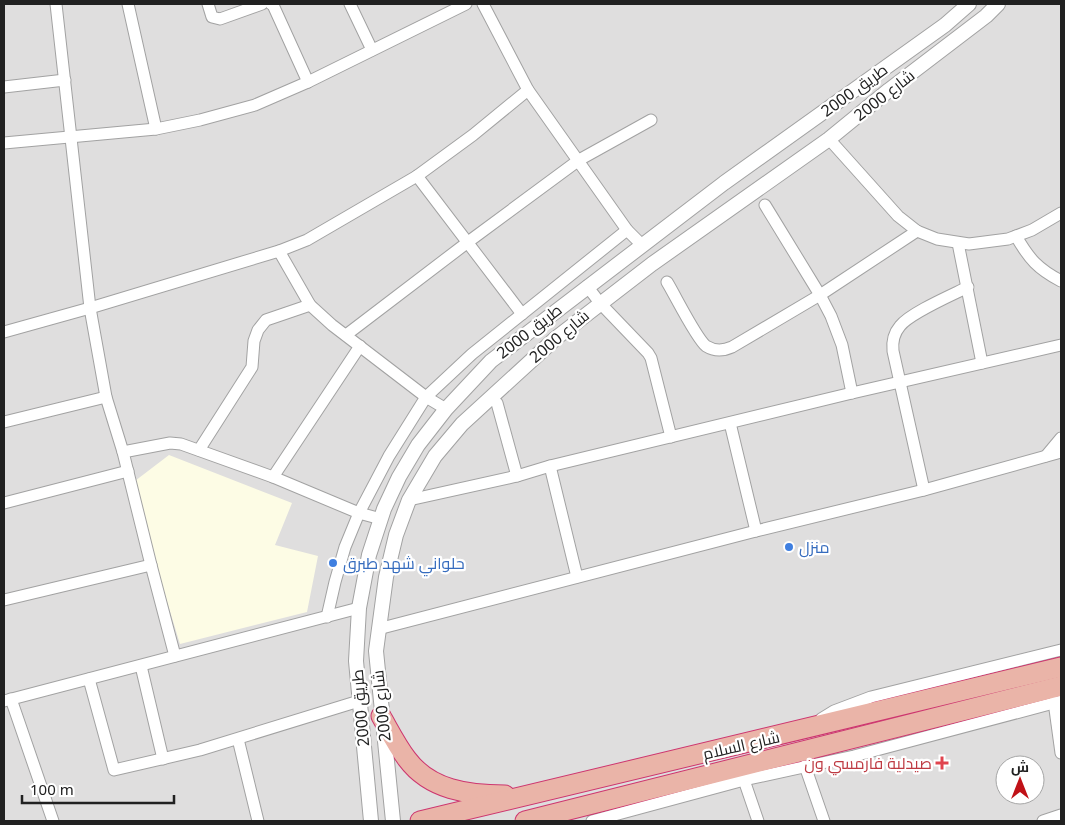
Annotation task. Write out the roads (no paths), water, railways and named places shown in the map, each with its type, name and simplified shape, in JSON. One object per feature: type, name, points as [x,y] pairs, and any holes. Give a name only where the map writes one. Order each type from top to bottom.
[{"type":"highway","name":"شارع السلام","points":[[420,821],[1061,667]]},
{"type":"highway","name":"شارع السلام","points":[[525,821],[1059,696]]},
{"type":"highway","points":[[381,716],[407,760],[419,772],[444,788],[460,792],[502,795],[531,794]]},
{"type":"street","points":[[56,4],[90,308],[106,397],[123,452],[150,565],[175,656]]},
{"type":"street","points":[[128,4],[156,128]]},
{"type":"street","points":[[208,4],[212,17],[220,19],[262,4]]},
{"type":"street","points":[[271,4],[308,82]]},
{"type":"street","points":[[350,4],[372,50]]},
{"type":"street","points":[[4,143],[156,128],[200,120],[255,105],[308,82],[466,4]]},
{"type":"street","points":[[484,4],[528,90],[627,230],[642,245]]},
{"type":"street","name":"طريق 2000","points":[[371,821],[356,661],[359,608],[369,555],[380,519],[399,477],[418,445],[446,409],[490,361],[642,245],[945,25],[969,4]]},
{"type":"street","name":"شارع 2000","points":[[393,821],[381,716],[376,651],[378,630],[386,577],[396,535],[409,500],[435,456],[462,424],[556,338],[600,303],[829,139],[889,90],[986,16],[998,4]]},
{"type":"street","points":[[876,74],[889,90]]},
{"type":"street","points":[[4,88],[65,80]]},
{"type":"street","points":[[4,332],[279,251],[307,240],[417,176],[473,135],[528,90]]},
{"type":"street","points":[[346,336],[578,160],[651,120]]},
{"type":"street","points":[[829,139],[898,216],[917,231],[937,239],[958,243],[980,243],[1016,236],[1046,224],[1061,214]]},
{"type":"street","points":[[417,176],[522,314]]},
{"type":"street","points":[[765,205],[820,295],[842,345],[852,393]]},
{"type":"street","points":[[327,618],[345,547],[359,513],[389,456],[426,396],[472,354],[627,230]]},
{"type":"street","points":[[667,282],[702,342],[709,348],[718,350],[732,347],[820,295],[917,231]]},
{"type":"street","points":[[1016,236],[1034,264],[1061,282]]},
{"type":"street","points":[[958,243],[982,363]]},
{"type":"street","points":[[279,251],[310,305],[346,336],[446,409]]},
{"type":"street","points":[[587,286],[600,303],[652,358],[671,437]]},
{"type":"street","points":[[924,490],[892,345],[899,327],[909,318],[968,287]]},
{"type":"street","points":[[199,450],[252,367],[254,341],[258,330],[266,320],[310,305]]},
{"type":"street","points":[[409,500],[517,476],[550,466],[852,393],[1061,345]]},
{"type":"street","points":[[273,477],[360,346]]},
{"type":"street","points":[[4,422],[106,397]]},
{"type":"street","points":[[497,404],[517,476]]},
{"type":"street","points":[[730,423],[756,531]]},
{"type":"street","points":[[1046,456],[1061,438]]},
{"type":"street","points":[[123,452],[170,443],[181,444],[273,477],[359,513],[380,519]]},
{"type":"street","points":[[378,630],[756,531],[924,490],[1061,452]]},
{"type":"street","points":[[550,466],[577,577]]},
{"type":"street","points":[[4,503],[128,471]]},
{"type":"street","points":[[4,600],[150,565]]},
{"type":"street","points":[[53,821],[7,700],[327,618],[359,608]]},
{"type":"street","points":[[804,730],[834,711],[871,697],[1061,650]]},
{"type":"street","points":[[141,666],[163,760]]},
{"type":"street","points":[[89,679],[114,770],[163,760],[359,702]]},
{"type":"street","points":[[592,821],[744,780],[854,756],[1059,696],[1061,753]]},
{"type":"street","points":[[238,739],[258,821]]},
{"type":"street","points":[[805,766],[824,821]]},
{"type":"street","points":[[744,780],[758,821]]},
{"type":"street","points":[[1043,821],[1061,815]]},
{"type":"place","name":"منزل","points":[[789,547]]},
{"type":"place","name":"حلواني شهد طبرق","points":[[333,563]]},
{"type":"place","name":"صيدلية فارمسي ون","points":[[942,763]]}]
